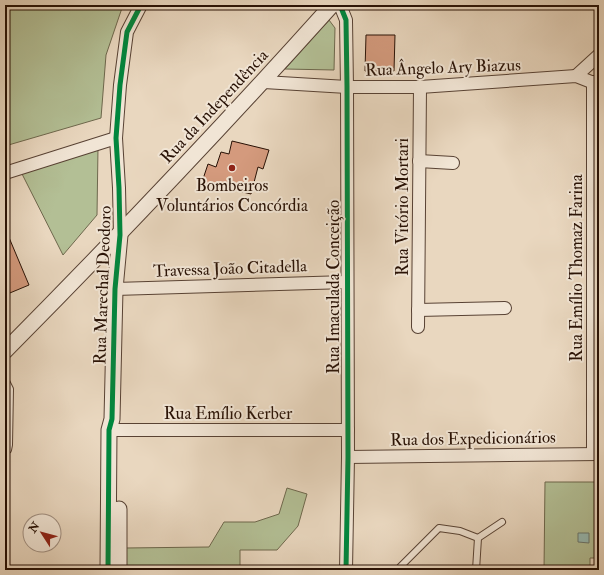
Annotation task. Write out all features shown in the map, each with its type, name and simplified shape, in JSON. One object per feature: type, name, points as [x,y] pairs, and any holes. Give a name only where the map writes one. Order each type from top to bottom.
[{"type":"street","name":"Rua Marechal Deodoro","points":[[108,570],[113,426],[115,289],[120,235],[116,138],[120,85],[127,32],[141,5]]},
{"type":"street","name":"Rua da Independência","points":[[5,351],[120,235],[264,82],[332,5]]},
{"type":"street","name":"Rua Imaculada Conceição","points":[[340,5],[346,20],[348,430],[346,570]]},
{"type":"street","points":[[576,76],[599,55]]},
{"type":"street","name":"Rua Ângelo Ary Biazus","points":[[264,82],[346,87],[420,88],[576,76],[596,83]]},
{"type":"street","name":"Rua Emílio Thomaz Farina","points":[[596,83],[596,454]]},
{"type":"street","name":"Rua Vitório Mortari","points":[[418,327],[418,161],[420,88]]},
{"type":"street","points":[[5,173],[116,138]]},
{"type":"street","points":[[418,161],[453,163]]},
{"type":"street","name":"Travessa João Citadella","points":[[115,289],[347,282]]},
{"type":"street","points":[[418,310],[505,308]]},
{"type":"street","name":"Rua Marechal Deodoro","points":[[113,426],[119,570]]},
{"type":"street","name":"Rua Emílio Kerber","points":[[113,426],[348,430]]},
{"type":"street","name":"Rua dos Expedicionários","points":[[348,457],[596,454]]},
{"type":"lane","points":[[5,379],[10,389],[9,445],[8,450],[5,452]]},
{"type":"lane","points":[[478,538],[502,522]]},
{"type":"lane","points":[[400,570],[400,567],[440,528],[460,531],[478,538]]},
{"type":"lane","points":[[476,570],[478,538]]},
{"type":"green space","points":[[5,5],[123,5],[106,55],[101,118],[5,146]]},
{"type":"green space","points":[[329,20],[335,28],[334,70],[285,69]]},
{"type":"green space","points":[[98,148],[97,215],[63,255],[19,168]]},
{"type":"green space","points":[[545,482],[599,482],[599,558],[590,558],[590,570],[544,570]]},
{"type":"green space","points":[[287,488],[307,494],[298,526],[277,550],[240,550],[240,570],[125,570],[125,548],[209,547],[224,522],[255,522],[279,514]]},
{"type":"water","points":[[578,533],[589,533],[589,543],[578,542]]},
{"type":"building","points":[[366,35],[395,35],[394,71],[365,71]]},
{"type":"building","name":"Bombeiros Voluntários Concórdia","points":[[232,141],[269,150],[263,169],[258,167],[251,194],[202,182],[208,164],[216,167],[221,152],[229,154]]},
{"type":"building","points":[[5,228],[29,285],[5,295]]},
{"type":"cycle path","points":[[108,570],[109,430],[112,419],[115,289],[120,235],[116,138],[120,85],[127,32],[141,5]]},
{"type":"cycle path","points":[[340,5],[346,20],[347,87],[348,457],[346,570]]},
{"type":"place","name":"Bombeiros Voluntários Concórdia","points":[[232,168]]}]
